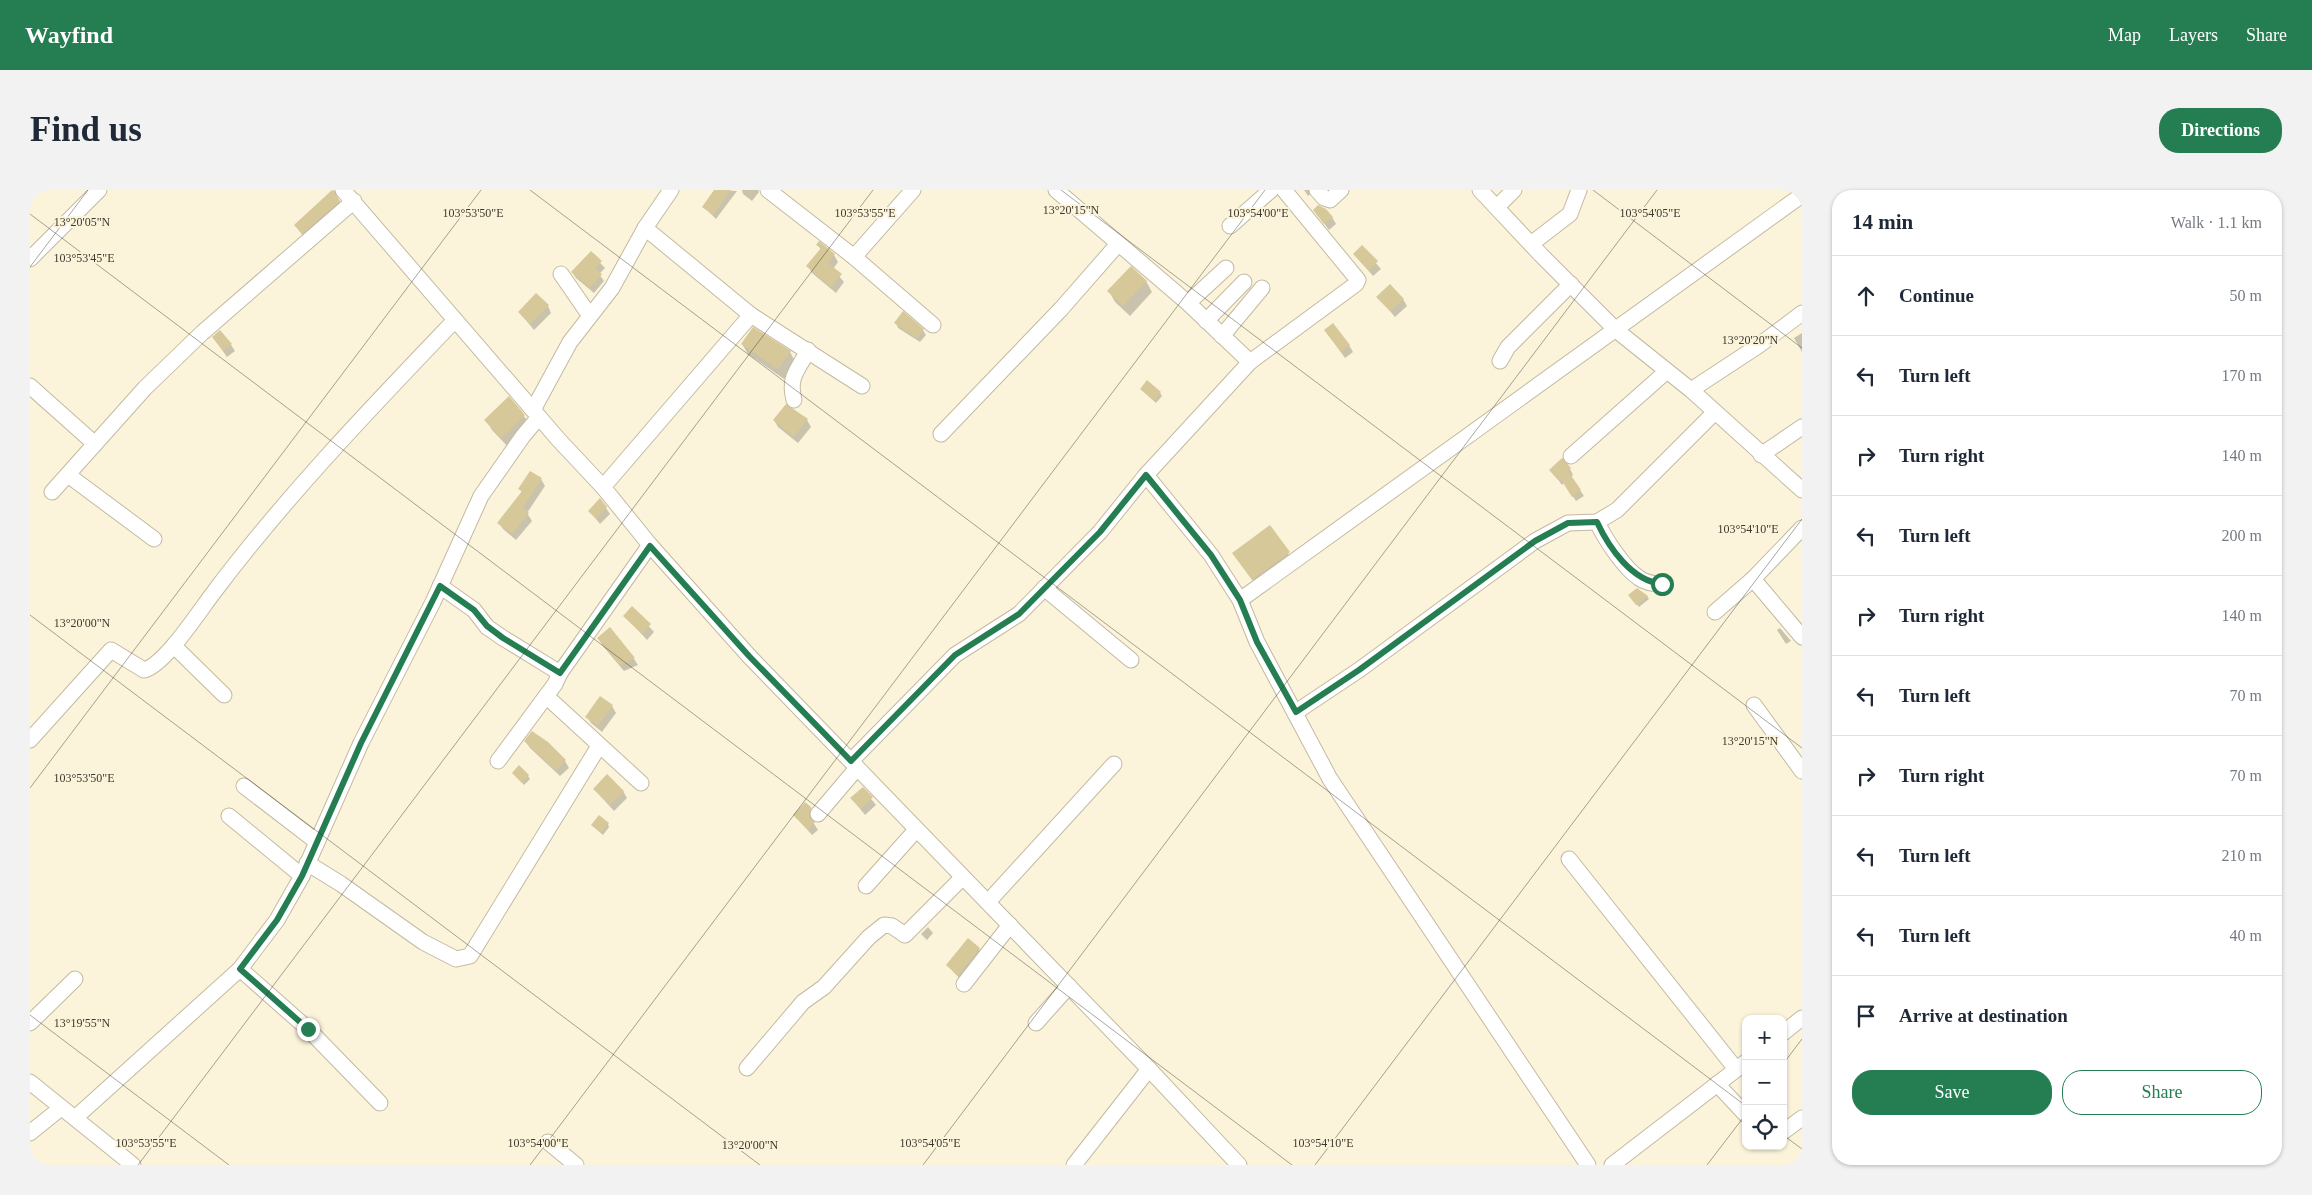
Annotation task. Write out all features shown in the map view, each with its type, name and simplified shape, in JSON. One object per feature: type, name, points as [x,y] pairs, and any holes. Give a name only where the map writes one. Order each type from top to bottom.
[{"type":"street","points":[[30,259],[99,190]]},
{"type":"street","points":[[75,1118],[240,969],[277,920],[304,870],[361,743],[440,586],[481,496],[523,436],[570,342],[612,288],[645,228],[671,190]]},
{"type":"street","points":[[768,190],[854,257],[933,325]]},
{"type":"street","points":[[854,257],[912,190]]},
{"type":"street","points":[[1056,190],[1188,304],[1250,362]]},
{"type":"street","points":[[1230,226],[1271,190]]},
{"type":"street","points":[[818,814],[854,765],[955,655],[1019,614],[1100,532],[1146,475],[1250,362],[1358,280],[1284,190]]},
{"type":"street","points":[[1317,190],[1324,198],[1330,200],[1341,190]]},
{"type":"street","points":[[1480,190],[1616,330],[1691,390],[1802,490]]},
{"type":"street","points":[[1497,207],[1514,190]]},
{"type":"street","points":[[1531,244],[1570,214],[1579,190]]},
{"type":"street","points":[[1240,600],[1802,194]]},
{"type":"street","points":[[52,492],[145,388],[348,196],[536,413],[603,487],[650,546],[749,656],[962,878],[988,902],[1150,1069],[1239,1165]]},
{"type":"street","points":[[645,228],[751,315],[862,386]]},
{"type":"street","points":[[941,434],[1061,310],[1118,244]]},
{"type":"street","points":[[1188,304],[1226,268]]},
{"type":"street","points":[[560,274],[590,316]]},
{"type":"street","points":[[1206,321],[1244,282]]},
{"type":"street","points":[[1500,361],[1517,337],[1570,284]]},
{"type":"street","points":[[1222,336],[1262,288]]},
{"type":"street","points":[[1691,390],[1758,346],[1802,313]]},
{"type":"street","points":[[603,487],[751,315]]},
{"type":"street","points":[[30,740],[111,650],[144,670],[155,665],[174,646],[244,553],[295,490],[455,320]]},
{"type":"street","points":[[794,400],[790,385],[793,375],[808,350]]},
{"type":"street","points":[[1571,456],[1667,371]]},
{"type":"street","points":[[30,386],[96,444]]},
{"type":"street","points":[[1296,712],[1359,670],[1535,541],[1568,523],[1597,522],[1617,510],[1715,412]]},
{"type":"street","points":[[1761,455],[1802,427]]},
{"type":"street","points":[[68,475],[154,539]]},
{"type":"street","points":[[1146,475],[1211,555],[1240,600],[1257,642],[1296,712],[1330,779],[1588,1165]]},
{"type":"street","points":[[1597,522],[1612,547],[1639,578],[1651,583],[1662,584]]},
{"type":"street","points":[[1716,612],[1753,579],[1802,528]]},
{"type":"street","points":[[498,761],[546,696],[560,673],[650,546]]},
{"type":"street","points":[[1753,579],[1802,637]]},
{"type":"street","points":[[440,586],[474,610],[487,626],[497,634],[560,673]]},
{"type":"street","points":[[1044,588],[1131,660]]},
{"type":"street","points":[[174,646],[224,695]]},
{"type":"street","points":[[546,696],[641,783]]},
{"type":"street","points":[[1754,705],[1802,771]]},
{"type":"street","points":[[229,816],[304,870],[341,884],[423,942],[456,960],[463,959],[470,956],[599,746]]},
{"type":"street","points":[[988,902],[1114,764]]},
{"type":"street","points":[[244,786],[317,842]]},
{"type":"street","points":[[866,886],[916,830]]},
{"type":"street","points":[[1568,859],[1741,1066],[1612,1165]]},
{"type":"street","points":[[747,1068],[803,1002],[824,987],[877,930],[884,925],[892,926],[905,935],[962,878]]},
{"type":"street","points":[[964,984],[1010,925]]},
{"type":"street","points":[[240,969],[308,1029],[380,1103]]},
{"type":"street","points":[[30,1022],[76,979]]},
{"type":"street","points":[[1036,1023],[1069,986]]},
{"type":"street","points":[[1787,1030],[1802,1018]]},
{"type":"street","points":[[1074,1165],[1150,1069]]},
{"type":"street","points":[[30,1082],[75,1118],[125,1163]]},
{"type":"street","points":[[1717,1084],[1742,1111]]},
{"type":"street","points":[[30,1133],[61,1108]]},
{"type":"street","points":[[1787,1129],[1802,1118]]},
{"type":"street","points":[[548,1142],[576,1165]]},
{"type":"building","points":[[332,190],[340,201],[302,234],[294,225]]},
{"type":"building","points":[[714,190],[731,190],[713,215],[702,207]]},
{"type":"building","points":[[1318,205],[1326,209],[1333,217],[1324,224],[1313,210]]},
{"type":"building","points":[[819,241],[835,254],[828,263],[842,274],[831,287],[806,266],[821,248],[816,245]]},
{"type":"building","points":[[1362,245],[1378,261],[1369,271],[1353,254]]},
{"type":"building","points":[[591,251],[602,261],[595,269],[602,274],[590,288],[571,272]]},
{"type":"building","points":[[1131,266],[1147,281],[1123,306],[1107,291]]},
{"type":"building","points":[[1390,284],[1404,299],[1390,311],[1376,297]]},
{"type":"building","points":[[536,293],[549,305],[530,324],[518,312]]},
{"type":"building","points":[[903,311],[924,329],[917,338],[894,323]]},
{"type":"building","points":[[1333,323],[1350,345],[1341,352],[1324,330]]},
{"type":"building","points":[[753,327],[791,351],[778,369],[741,344]]},
{"type":"building","points":[[220,330],[232,344],[223,351],[212,337]]},
{"type":"building","points":[[1147,380],[1161,392],[1154,401],[1140,389]]},
{"type":"building","points":[[509,396],[525,415],[501,438],[484,420]]},
{"type":"building","points":[[786,404],[808,419],[794,437],[773,420]]},
{"type":"building","points":[[1562,458],[1571,468],[1568,471],[1581,490],[1572,497],[1560,478],[1558,480],[1549,470]]},
{"type":"building","points":[[530,471],[542,478],[523,508],[529,513],[512,534],[497,523],[522,491],[518,489]]},
{"type":"building","points":[[600,498],[607,507],[596,519],[588,511]]},
{"type":"building","points":[[1270,525],[1290,552],[1252,580],[1232,553]]},
{"type":"building","points":[[1637,588],[1648,596],[1636,605],[1628,595]]},
{"type":"building","points":[[632,606],[651,624],[642,634],[623,616]]},
{"type":"building","points":[[610,627],[635,658],[620,665],[597,638]]},
{"type":"building","points":[[600,696],[613,705],[598,726],[585,717]]},
{"type":"building","points":[[532,731],[548,742],[566,760],[556,771],[524,741]]},
{"type":"building","points":[[519,765],[529,775],[522,783],[512,773]]},
{"type":"building","points":[[607,774],[624,791],[610,805],[593,789]]},
{"type":"building","points":[[863,787],[873,797],[861,809],[850,798]]},
{"type":"building","points":[[805,802],[811,807],[809,817],[815,822],[808,830],[793,815]]},
{"type":"building","points":[[599,815],[609,823],[601,833],[591,825]]},
{"type":"building","points":[[968,938],[980,948],[958,976],[946,965]]},
{"type":"route","points":[[308,1029],[240,969],[277,920],[302,876],[361,743],[440,586],[474,610],[487,626],[503,638],[560,673],[650,546],[749,656],[851,761],[955,655],[1019,614],[1100,532],[1146,475],[1211,555],[1240,600],[1257,642],[1284,695],[1296,712],[1359,670],[1535,541],[1568,523],[1597,522],[1612,547],[1639,578],[1651,583],[1662,584]]}]
